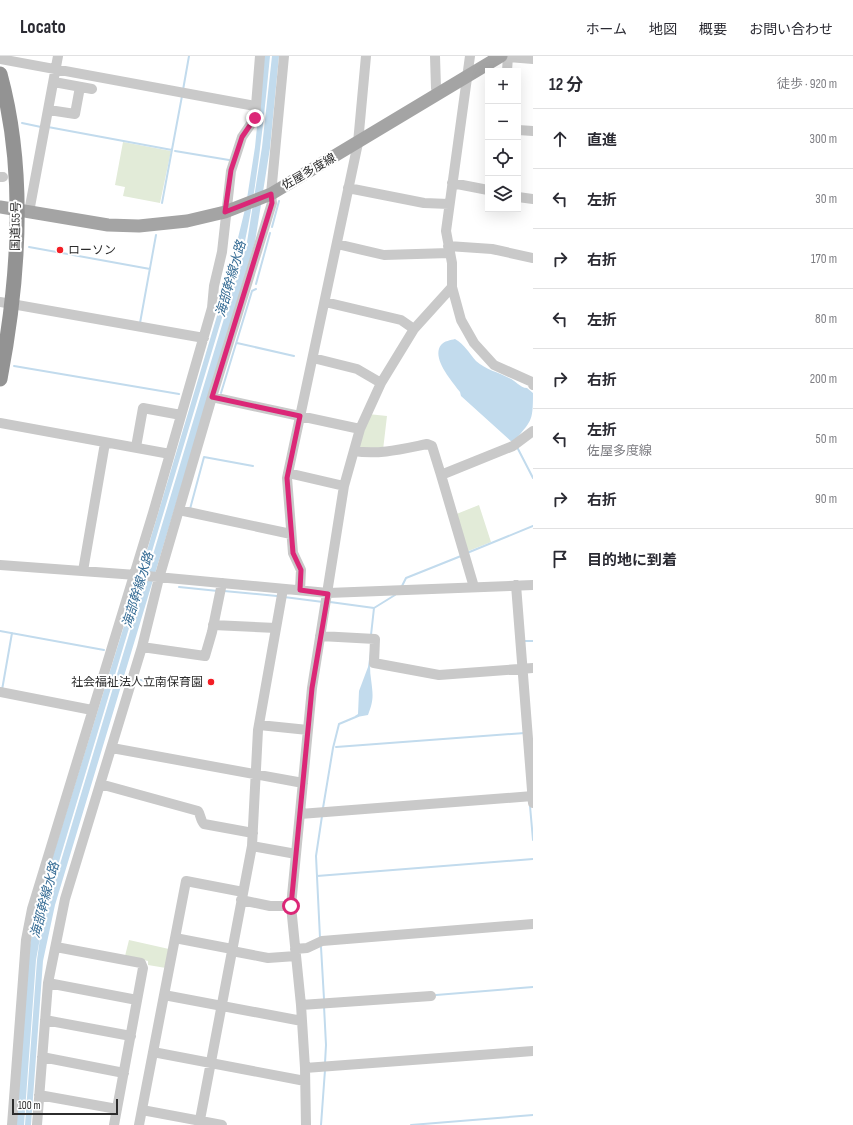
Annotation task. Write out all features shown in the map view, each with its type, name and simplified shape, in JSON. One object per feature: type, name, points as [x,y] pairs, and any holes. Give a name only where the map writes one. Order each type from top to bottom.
[{"type":"highway","name":"国道155号","points":[[0,74],[12,133],[17,182],[23,211],[15,270],[5,303],[7,342],[0,379]]},
{"type":"main road","name":"佐屋多度線","points":[[0,207],[108,225],[139,226],[187,221],[230,211],[271,194],[358,143],[468,75],[506,56]]},
{"type":"street","points":[[23,211],[49,110],[58,56]]},
{"type":"street","points":[[12,1125],[26,940],[32,909],[92,710],[135,575],[204,338],[212,308],[214,286],[222,252],[226,222],[230,211],[231,170],[242,137],[255,118],[260,56]]},
{"type":"street","points":[[37,1125],[48,983],[66,900],[142,647],[159,578],[212,397],[272,203],[271,194],[284,56]]},
{"type":"street","points":[[300,590],[301,570],[293,553],[291,534],[288,474],[358,143],[366,56]]},
{"type":"street","points":[[436,56],[436,88],[438,93]]},
{"type":"street","points":[[470,56],[446,231],[452,262],[452,287],[461,320],[474,343],[494,365],[533,382]]},
{"type":"street","points":[[507,68],[506,56],[533,59]]},
{"type":"street","points":[[0,59],[255,106]]},
{"type":"street","points":[[54,82],[92,89]]},
{"type":"street","points":[[49,110],[75,114],[80,87]]},
{"type":"street","points":[[521,130],[533,131]]},
{"type":"street","points":[[452,183],[485,189]]},
{"type":"street","points":[[348,188],[424,203],[449,204]]},
{"type":"street","points":[[521,197],[533,199]]},
{"type":"street","points":[[337,244],[384,255],[449,250],[492,249],[533,258]]},
{"type":"street","points":[[306,1125],[305,1068],[301,1005],[291,906],[312,688],[344,486],[360,429],[381,383],[414,329],[452,287]]},
{"type":"street","points":[[325,302],[401,320],[414,329]]},
{"type":"street","points":[[5,303],[204,338]]},
{"type":"street","points":[[312,358],[357,369],[381,383]]},
{"type":"street","points":[[212,397],[360,429]]},
{"type":"street","points":[[136,447],[143,408],[181,415]]},
{"type":"street","points":[[0,423],[170,454]]},
{"type":"street","points":[[441,475],[515,444],[533,431]]},
{"type":"street","points":[[83,571],[105,443]]},
{"type":"street","points":[[354,451],[370,453],[427,444],[432,446],[474,587]]},
{"type":"street","points":[[288,474],[344,486]]},
{"type":"street","points":[[179,510],[291,534]]},
{"type":"street","points":[[0,565],[135,575],[221,588],[282,593],[300,590],[326,599],[474,587],[533,585]]},
{"type":"street","points":[[516,585],[528,668],[533,803]]},
{"type":"street","points":[[142,647],[205,656],[221,588]]},
{"type":"street","points":[[199,1123],[252,846],[259,725],[282,593]]},
{"type":"street","points":[[213,625],[276,628]]},
{"type":"street","points":[[320,636],[375,639],[374,663],[439,675],[528,668]]},
{"type":"street","points":[[2,693],[92,710]]},
{"type":"street","points":[[259,725],[308,730]]},
{"type":"street","points":[[112,748],[303,783]]},
{"type":"street","points":[[100,784],[198,810],[204,824],[253,833]]},
{"type":"street","points":[[300,814],[533,796]]},
{"type":"street","points":[[252,846],[296,854]]},
{"type":"street","points":[[139,1125],[186,881],[242,896],[270,906],[291,906]]},
{"type":"street","points":[[175,938],[268,958],[295,953],[322,941],[533,924]]},
{"type":"street","points":[[56,947],[141,963],[143,968],[114,1125]]},
{"type":"street","points":[[48,983],[137,1000]]},
{"type":"street","points":[[164,995],[302,1021]]},
{"type":"street","points":[[301,1005],[431,996]]},
{"type":"street","points":[[45,1020],[131,1036]]},
{"type":"street","points":[[305,1068],[533,1051]]},
{"type":"street","points":[[153,1052],[305,1081]]},
{"type":"street","points":[[42,1057],[124,1073]]},
{"type":"street","points":[[40,1095],[117,1109]]},
{"type":"street","points":[[142,1110],[199,1123],[222,1125]]},
{"type":"green space","points":[[123,142],[171,151],[160,203],[123,196],[125,187],[115,185]]},
{"type":"green space","points":[[368,414],[387,416],[383,450],[357,449]]},
{"type":"green space","points":[[479,505],[491,542],[466,552],[454,515]]},
{"type":"green space","points":[[129,940],[169,949],[166,968],[148,965],[148,961],[125,956]]},
{"type":"water","name":"海部幹線水路","points":[[264,56],[270,56],[257,172],[245,241],[46,905],[36,960],[24,1125],[15,1125],[27,960],[38,904],[140,574],[228,279],[246,205],[255,147]]},
{"type":"water","points":[[272,56],[279,56],[270,148],[255,242],[55,905],[43,961],[31,1125],[25,1125],[37,960],[42,924],[247,242],[262,147]]},
{"type":"water","points":[[455,339],[464,346],[480,364],[511,379],[533,393],[530,421],[513,443],[461,396],[460,392],[444,369],[439,356],[439,350],[441,345]]},
{"type":"water","points":[[371,644],[370,670],[373,693],[372,701],[368,715],[357,717],[355,716],[358,714],[359,691],[368,667]]},
{"type":"waterway","points":[[183,90],[189,56]]},
{"type":"waterway","points":[[162,203],[182,96]]},
{"type":"waterway","points":[[22,123],[41,127]]},
{"type":"waterway","points":[[48,127],[172,150]]},
{"type":"waterway","points":[[175,151],[229,160]]},
{"type":"waterway","points":[[272,227],[279,201]]},
{"type":"waterway","points":[[256,284],[270,233]]},
{"type":"waterway","points":[[140,323],[156,235]]},
{"type":"waterway","points":[[29,247],[150,269]]},
{"type":"waterway","points":[[221,393],[252,291],[256,289]]},
{"type":"waterway","points":[[237,343],[294,356]]},
{"type":"waterway","points":[[14,366],[179,394]]},
{"type":"waterway","points":[[517,447],[533,478]]},
{"type":"waterway","points":[[190,509],[204,457],[253,466]]},
{"type":"waterway","points":[[467,553],[533,526]]},
{"type":"waterway","points":[[402,586],[406,578],[461,556]]},
{"type":"waterway","points":[[179,587],[218,591]]},
{"type":"waterway","points":[[224,591],[277,596]]},
{"type":"waterway","points":[[330,602],[374,608],[395,595]]},
{"type":"waterway","points":[[284,597],[323,602]]},
{"type":"waterway","points":[[371,635],[374,608]]},
{"type":"waterway","points":[[0,631],[104,650]]},
{"type":"waterway","points":[[2,690],[12,633]]},
{"type":"waterway","points":[[524,641],[533,641]]},
{"type":"waterway","points":[[140,680],[162,683]]},
{"type":"waterway","points":[[323,808],[333,748],[339,724],[358,716]]},
{"type":"waterway","points":[[336,747],[525,733]]},
{"type":"waterway","points":[[530,806],[533,840]]},
{"type":"waterway","points":[[320,938],[316,856],[322,816]]},
{"type":"waterway","points":[[317,876],[533,859]]},
{"type":"waterway","points":[[321,947],[324,999]]},
{"type":"waterway","points":[[436,995],[533,987]]},
{"type":"waterway","points":[[324,1006],[326,1045],[325,1063]]},
{"type":"waterway","points":[[321,1125],[325,1070]]},
{"type":"waterway","points":[[411,1125],[533,1115]]},
{"type":"place","name":"ローソン","points":[[60,250]]},
{"type":"place","name":"社会福祉法人立南保育園","points":[[211,682]]},
{"type":"route","points":[[255,118],[239,144],[231,170],[225,212],[236,209],[271,194],[272,203],[212,397],[300,416],[287,478],[293,553],[301,570],[300,590],[328,594],[312,688],[291,906]]}]
